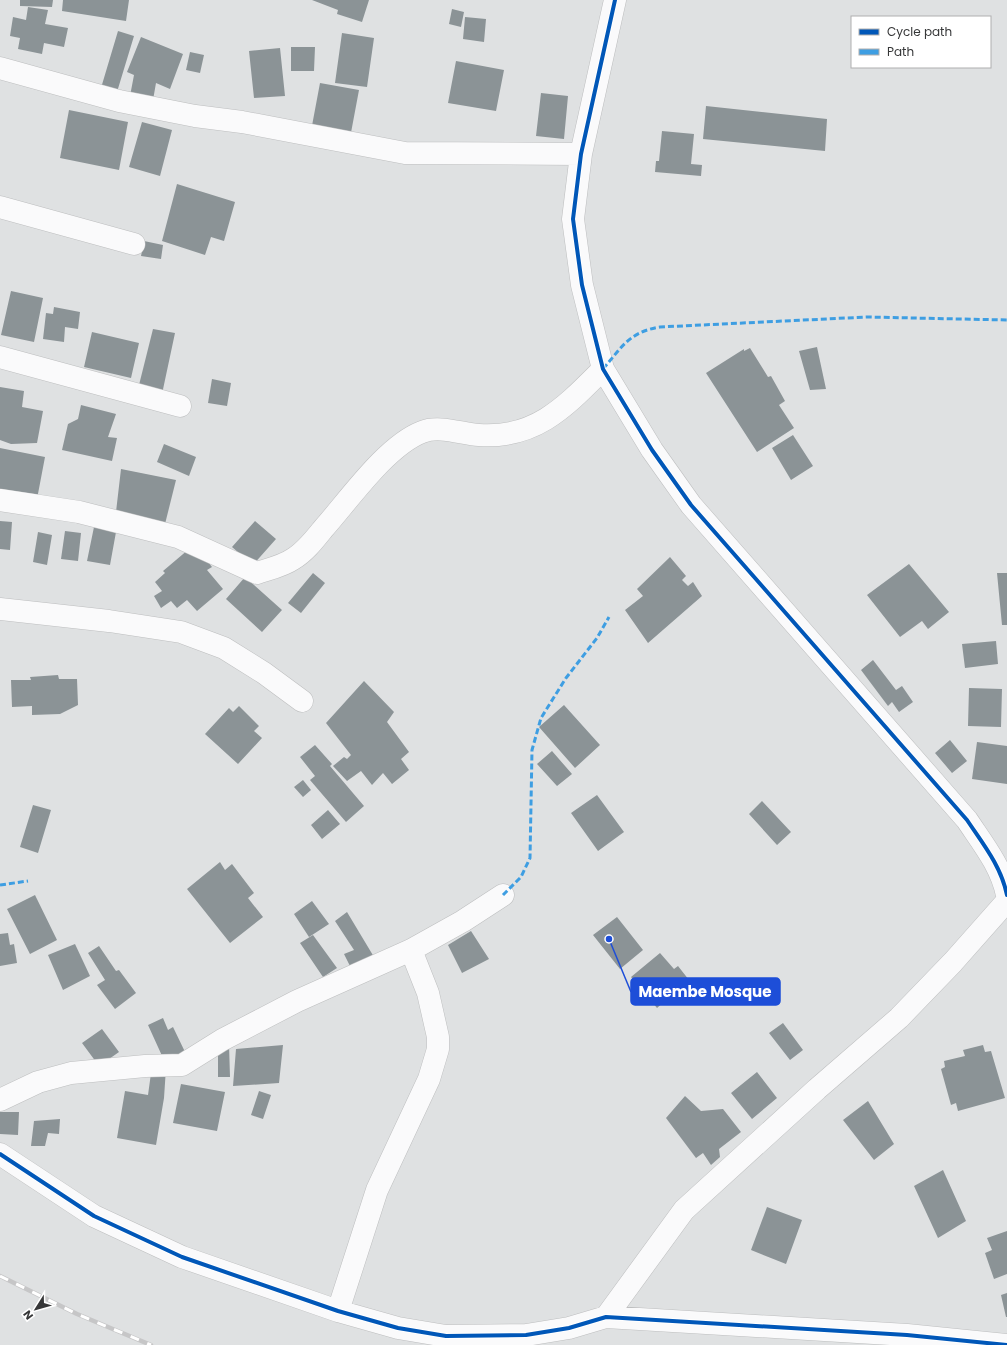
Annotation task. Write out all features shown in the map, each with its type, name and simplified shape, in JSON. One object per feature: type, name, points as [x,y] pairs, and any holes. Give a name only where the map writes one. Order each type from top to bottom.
[{"type":"street","points":[[615,0],[581,154],[573,219],[582,285],[603,369],[652,450],[691,505],[967,820],[1002,863],[1007,895]]},
{"type":"street","points":[[0,68],[119,101],[194,116],[242,122],[405,153],[581,154]]},
{"type":"street","points":[[0,207],[134,244]]},
{"type":"street","points":[[0,356],[180,406]]},
{"type":"street","points":[[0,500],[79,512],[178,537],[257,573],[294,559],[314,540],[377,466],[403,444],[423,432],[438,430],[480,435],[510,434],[532,428],[555,414],[603,369]]},
{"type":"street","points":[[0,609],[109,621],[181,632],[224,648],[264,673],[302,701]]},
{"type":"street","points":[[0,1100],[38,1082],[71,1073],[145,1066],[182,1065],[222,1040],[297,1000],[411,950],[463,921],[503,895]]},
{"type":"street","points":[[606,1317],[684,1210],[817,1089],[898,1018],[953,962],[1007,901]]},
{"type":"street","points":[[338,1311],[377,1190],[429,1079],[438,1049],[438,1037],[428,993],[411,950]]},
{"type":"street","points":[[0,1154],[94,1216],[175,1254],[338,1311],[398,1328],[446,1336],[526,1335],[568,1328],[606,1317],[907,1335],[1007,1345]]},
{"type":"building","points":[[20,0],[53,0],[52,7],[20,6]]},
{"type":"building","points":[[63,0],[129,0],[126,21],[62,11]]},
{"type":"building","points":[[312,0],[369,0],[362,22],[337,14],[338,10]]},
{"type":"building","points":[[28,7],[48,10],[45,24],[68,28],[64,47],[44,43],[42,54],[18,49],[20,38],[10,36],[13,17],[26,20]]},
{"type":"building","points":[[452,9],[464,12],[461,27],[449,24]]},
{"type":"building","points":[[465,17],[486,19],[484,42],[463,39]]},
{"type":"building","points":[[118,31],[134,36],[117,92],[101,88]]},
{"type":"building","points":[[342,33],[374,38],[367,87],[335,83]]},
{"type":"building","points":[[141,37],[183,54],[170,89],[156,83],[153,100],[130,96],[134,75],[127,72]]},
{"type":"building","points":[[291,47],[315,47],[314,71],[291,71]]},
{"type":"building","points":[[280,48],[285,96],[254,98],[249,51]]},
{"type":"building","points":[[190,52],[204,55],[200,73],[186,70]]},
{"type":"building","points":[[456,61],[504,70],[496,111],[448,103]]},
{"type":"building","points":[[320,83],[359,90],[350,138],[311,131]]},
{"type":"building","points":[[541,93],[568,96],[564,139],[536,136]]},
{"type":"building","points":[[706,106],[827,119],[825,151],[703,139]]},
{"type":"building","points":[[69,110],[128,122],[119,170],[60,158]]},
{"type":"building","points":[[142,122],[172,130],[160,176],[129,167]]},
{"type":"building","points":[[662,131],[694,134],[691,164],[702,165],[701,176],[655,172],[656,161],[659,161]]},
{"type":"building","points":[[177,184],[235,202],[224,241],[211,237],[205,255],[162,241]]},
{"type":"building","points":[[144,241],[163,245],[161,259],[141,256]]},
{"type":"building","points":[[11,291],[43,298],[34,342],[1,335]]},
{"type":"building","points":[[54,307],[80,312],[78,329],[65,327],[64,342],[43,339],[46,313],[53,314]]},
{"type":"building","points":[[153,329],[175,333],[162,394],[138,389]]},
{"type":"building","points":[[92,332],[139,343],[131,378],[84,367]]},
{"type":"building","points":[[817,347],[826,389],[810,390],[799,351]]},
{"type":"building","points":[[750,348],[768,377],[771,376],[785,401],[779,405],[794,428],[757,452],[706,373],[744,349],[744,351]]},
{"type":"building","points":[[212,379],[231,383],[227,406],[208,403]]},
{"type":"building","points":[[0,387],[24,391],[22,407],[43,411],[37,443],[11,444],[0,440]]},
{"type":"building","points":[[81,405],[116,414],[108,437],[117,438],[112,461],[62,450],[68,424],[78,419]]},
{"type":"building","points":[[793,435],[813,466],[791,480],[772,448]]},
{"type":"building","points":[[164,444],[196,457],[189,476],[157,462]]},
{"type":"building","points":[[0,448],[45,457],[37,499],[0,491]]},
{"type":"building","points":[[121,469],[176,480],[164,528],[116,512]]},
{"type":"building","points":[[0,521],[12,522],[10,550],[0,549]]},
{"type":"building","points":[[255,521],[276,539],[253,565],[232,547]]},
{"type":"building","points":[[94,527],[116,532],[110,565],[87,561]]},
{"type":"building","points":[[65,531],[81,533],[78,561],[61,559]]},
{"type":"building","points":[[38,532],[52,535],[47,565],[33,562]]},
{"type":"building","points":[[189,549],[196,557],[201,553],[212,567],[207,570],[223,589],[197,611],[187,600],[177,608],[171,601],[161,608],[154,596],[162,591],[155,582],[165,573],[163,571]]},
{"type":"building","points":[[670,557],[686,576],[682,580],[688,586],[693,582],[702,596],[648,643],[625,610],[643,596],[637,589]]},
{"type":"building","points":[[909,564],[949,612],[928,629],[922,621],[900,637],[867,595]]},
{"type":"building","points":[[313,573],[325,583],[301,613],[288,603]]},
{"type":"building","points":[[997,573],[1007,573],[1007,625],[1002,625]]},
{"type":"building","points":[[245,577],[282,610],[262,632],[226,599]]},
{"type":"building","points":[[996,641],[998,664],[965,668],[962,644]]},
{"type":"building","points":[[873,660],[896,690],[902,686],[913,702],[899,712],[892,702],[888,706],[861,670]]},
{"type":"building","points":[[58,675],[59,679],[77,679],[78,705],[60,714],[32,715],[32,706],[12,707],[11,680],[31,680],[30,677]]},
{"type":"building","points":[[364,681],[394,712],[387,722],[409,752],[401,759],[409,770],[392,784],[383,773],[372,785],[361,771],[347,781],[333,766],[344,757],[347,759],[351,755],[326,723]]},
{"type":"building","points":[[969,688],[1002,689],[1001,727],[968,726]]},
{"type":"building","points":[[564,705],[600,745],[575,768],[539,727]]},
{"type":"building","points":[[239,706],[259,726],[254,731],[262,738],[238,764],[205,734],[229,708],[233,712]]},
{"type":"building","points":[[950,740],[967,761],[952,773],[935,753]]},
{"type":"building","points":[[977,742],[1007,746],[1007,784],[972,779]]},
{"type":"building","points":[[315,745],[332,764],[330,766],[364,806],[346,822],[310,780],[315,776],[300,757]]},
{"type":"building","points":[[552,751],[572,774],[557,786],[537,764]]},
{"type":"building","points":[[303,780],[311,790],[303,797],[294,787]]},
{"type":"building","points":[[597,795],[624,832],[598,851],[571,813]]},
{"type":"building","points":[[762,801],[791,832],[777,845],[749,814]]},
{"type":"building","points":[[33,805],[51,810],[38,853],[20,847]]},
{"type":"building","points":[[328,810],[340,824],[322,839],[311,825]]},
{"type":"building","points":[[220,862],[225,870],[232,864],[254,893],[248,898],[263,917],[230,943],[187,889]]},
{"type":"building","points":[[35,895],[57,940],[30,954],[7,909]]},
{"type":"building","points":[[312,901],[329,924],[309,937],[294,914]]},
{"type":"building","points":[[347,912],[374,957],[351,968],[344,954],[354,950],[335,921]]},
{"type":"building","points":[[617,917],[643,950],[620,969],[593,935]]},
{"type":"building","points":[[471,931],[489,959],[462,973],[448,945]]},
{"type":"building","points":[[8,933],[10,945],[14,944],[17,963],[0,966],[0,934]]},
{"type":"building","points":[[313,935],[337,968],[323,977],[300,943]]},
{"type":"building","points":[[75,944],[90,976],[63,990],[48,955]]},
{"type":"building","points":[[99,946],[116,971],[119,970],[136,993],[115,1009],[97,985],[105,980],[88,953]]},
{"type":"building","points":[[660,953],[674,969],[678,966],[689,980],[657,1008],[631,977]]},
{"type":"building","points":[[163,1018],[168,1030],[173,1027],[186,1054],[163,1058],[148,1025]]},
{"type":"building","points":[[783,1023],[803,1050],[790,1060],[769,1033]]},
{"type":"building","points":[[102,1029],[119,1052],[99,1066],[82,1043]]},
{"type":"building","points":[[229,1044],[230,1077],[218,1077],[218,1045]]},
{"type":"building","points":[[283,1045],[279,1083],[233,1086],[236,1049]]},
{"type":"building","points":[[983,1045],[985,1052],[991,1051],[1005,1098],[958,1111],[956,1103],[951,1105],[941,1069],[945,1067],[944,1061],[965,1056],[963,1050]]},
{"type":"building","points":[[152,1066],[166,1068],[164,1098],[156,1145],[117,1138],[125,1091],[148,1095]]},
{"type":"building","points":[[757,1072],[777,1098],[752,1119],[731,1093]]},
{"type":"building","points":[[181,1084],[225,1092],[217,1131],[173,1123]]},
{"type":"building","points":[[259,1091],[271,1095],[263,1119],[251,1115]]},
{"type":"building","points":[[685,1096],[701,1111],[723,1109],[741,1132],[719,1149],[720,1157],[711,1165],[703,1153],[696,1158],[666,1118]]},
{"type":"building","points":[[868,1101],[894,1144],[874,1160],[843,1120]]},
{"type":"building","points":[[0,1112],[19,1112],[18,1135],[0,1134]]},
{"type":"building","points":[[60,1119],[59,1134],[48,1133],[45,1146],[31,1146],[34,1121]]},
{"type":"building","points":[[943,1170],[966,1221],[938,1238],[914,1186]]},
{"type":"building","points":[[767,1207],[802,1220],[786,1264],[751,1250]]},
{"type":"building","points":[[1007,1231],[1007,1274],[994,1279],[985,1253],[992,1250],[987,1238]]},
{"type":"building","points":[[1007,1293],[1007,1317],[1006,1317],[1001,1295]]},
{"type":"railway","points":[[0,1276],[77,1314],[151,1345]]},
{"type":"marked path","points":[[603,369],[621,347],[633,337],[649,329],[660,327],[867,317],[1007,320]]},
{"type":"marked path","points":[[503,895],[521,877],[530,858],[532,750],[541,718],[566,678],[597,638],[609,617]]},
{"type":"marked path","points":[[0,885],[28,881]]},
{"type":"cycle path","points":[[615,0],[581,154],[573,219],[582,285],[603,369],[652,450],[691,505],[967,820],[996,865],[1007,895]]},
{"type":"cycle path","points":[[0,1154],[94,1216],[182,1257],[338,1311],[398,1328],[446,1336],[526,1335],[569,1328],[606,1317],[907,1335],[1007,1345]]},
{"type":"place","name":"Maembe Mosque","points":[[609,939]]}]
